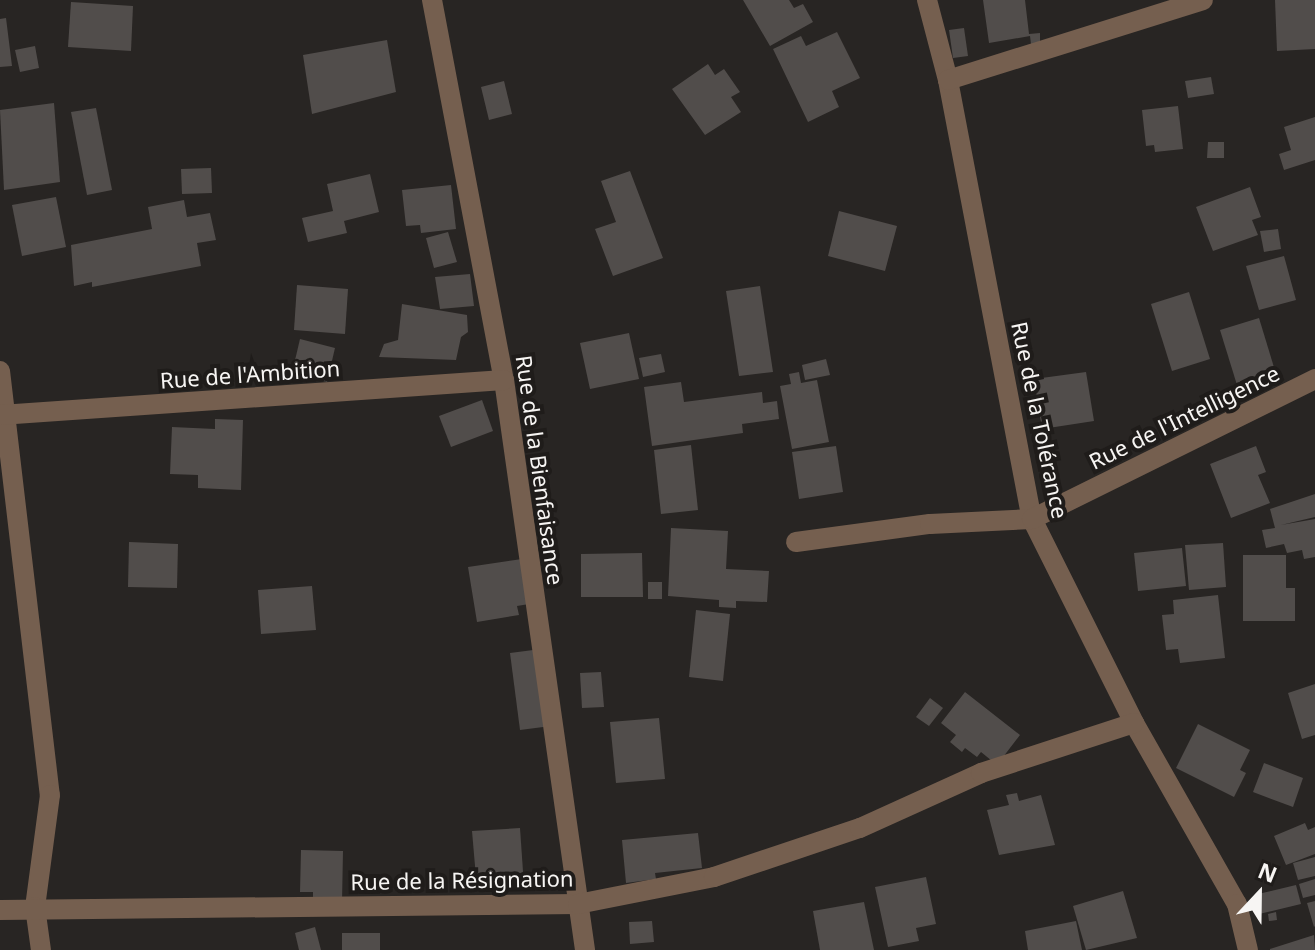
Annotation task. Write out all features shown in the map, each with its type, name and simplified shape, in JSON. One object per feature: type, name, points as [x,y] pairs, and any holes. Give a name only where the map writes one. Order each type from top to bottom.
[{"type":"street","name":"Rue de la Bienfaisance","points":[[432,0],[504,380],[585,950]]},
{"type":"street","name":"Rue de la Tolérance","points":[[927,0],[948,80],[1032,519],[1134,723],[1237,904],[1248,950]]},
{"type":"street","points":[[948,80],[1203,0]]},
{"type":"street","points":[[0,371],[50,795],[35,907],[41,950]]},
{"type":"street","name":"Rue de l'Ambition","points":[[5,416],[504,380]]},
{"type":"street","name":"Rue de l'Intelligence","points":[[1032,519],[1313,386]]},
{"type":"street","points":[[796,542],[930,524],[1032,519]]},
{"type":"street","name":"Rue de la Résignation","points":[[0,910],[35,907],[578,904],[714,877],[860,828],[981,773],[1134,723]]},
{"type":"building","points":[[743,0],[789,0],[794,8],[803,4],[813,22],[770,46]]},
{"type":"building","points":[[983,0],[1025,0],[1029,34],[1040,33],[1040,44],[1031,44],[1030,36],[989,43]]},
{"type":"building","points":[[1275,0],[1315,0],[1315,49],[1277,51]]},
{"type":"building","points":[[71,2],[133,6],[131,51],[68,47]]},
{"type":"building","points":[[6,18],[12,66],[0,67],[0,19]]},
{"type":"building","points":[[964,28],[968,56],[953,58],[949,30]]},
{"type":"building","points":[[837,32],[860,78],[832,91],[839,107],[808,122],[773,49],[801,36],[806,46]]},
{"type":"building","points":[[387,40],[396,92],[312,114],[303,55]]},
{"type":"building","points":[[35,46],[39,68],[20,72],[15,50]]},
{"type":"building","points":[[708,64],[715,75],[724,69],[740,92],[731,97],[741,112],[705,135],[672,89]]},
{"type":"building","points":[[1211,77],[1214,94],[1188,98],[1185,81]]},
{"type":"building","points":[[504,81],[512,114],[489,120],[481,87]]},
{"type":"building","points":[[54,103],[60,182],[4,190],[0,110]]},
{"type":"building","points":[[1178,106],[1183,149],[1155,152],[1154,145],[1146,146],[1142,110]]},
{"type":"building","points":[[96,108],[112,190],[87,195],[71,112]]},
{"type":"building","points":[[1315,117],[1315,160],[1284,170],[1279,154],[1291,150],[1284,127]]},
{"type":"building","points":[[1208,142],[1224,142],[1224,158],[1207,158]]},
{"type":"building","points":[[211,168],[212,193],[182,194],[181,169]]},
{"type":"building","points":[[630,171],[663,258],[613,276],[595,229],[616,222],[601,181]]},
{"type":"building","points":[[370,174],[379,212],[344,221],[347,233],[308,242],[302,218],[333,211],[327,184]]},
{"type":"building","points":[[451,185],[456,229],[421,233],[420,225],[406,226],[402,190]]},
{"type":"building","points":[[1250,187],[1261,217],[1252,220],[1258,235],[1213,251],[1196,207]]},
{"type":"building","points":[[56,197],[66,247],[22,256],[12,205]]},
{"type":"building","points":[[184,200],[187,217],[210,213],[216,240],[197,243],[201,266],[92,287],[92,282],[74,286],[71,245],[152,229],[148,207]]},
{"type":"building","points":[[839,211],[897,226],[885,271],[828,256]]},
{"type":"building","points":[[1278,229],[1281,249],[1264,252],[1260,231]]},
{"type":"building","points":[[448,232],[457,262],[434,268],[426,238]]},
{"type":"building","points":[[1284,256],[1296,300],[1259,310],[1246,266]]},
{"type":"building","points":[[470,274],[474,306],[440,309],[435,277]]},
{"type":"building","points":[[297,285],[348,289],[345,334],[294,330]]},
{"type":"building","points":[[760,286],[773,372],[739,376],[726,291]]},
{"type":"building","points":[[1189,292],[1210,359],[1172,371],[1151,304]]},
{"type":"building","points":[[402,304],[467,315],[468,332],[461,337],[456,360],[379,357],[384,344],[398,340]]},
{"type":"building","points":[[1259,318],[1276,374],[1237,385],[1220,330]]},
{"type":"building","points":[[629,333],[639,379],[590,389],[580,343]]},
{"type":"building","points":[[300,339],[335,348],[327,382],[292,373]]},
{"type":"building","points":[[661,354],[665,372],[643,377],[639,358]]},
{"type":"building","points":[[826,359],[830,375],[805,380],[802,365]]},
{"type":"building","points":[[799,372],[801,383],[817,380],[829,442],[792,449],[780,386],[791,384],[789,374]]},
{"type":"building","points":[[1086,372],[1094,421],[1042,429],[1034,379]]},
{"type":"building","points":[[681,382],[684,402],[762,392],[763,403],[777,401],[779,419],[742,424],[743,433],[652,446],[644,387]]},
{"type":"building","points":[[482,400],[493,431],[451,447],[439,416]]},
{"type":"building","points":[[215,419],[243,420],[241,490],[198,488],[198,475],[170,474],[172,427],[215,429]]},
{"type":"building","points":[[691,445],[698,510],[661,514],[654,450]]},
{"type":"building","points":[[836,446],[843,492],[799,499],[792,452]]},
{"type":"building","points":[[1256,446],[1266,472],[1258,475],[1270,503],[1231,518],[1210,464]]},
{"type":"building","points":[[1315,494],[1315,517],[1281,525],[1315,519],[1315,557],[1304,559],[1302,550],[1287,553],[1284,544],[1266,548],[1262,530],[1275,528],[1270,509]]},
{"type":"building","points":[[671,528],[728,531],[726,569],[769,571],[767,602],[736,601],[736,608],[719,607],[719,600],[668,596]]},
{"type":"building","points":[[129,542],[178,544],[177,588],[128,587]]},
{"type":"building","points":[[1223,543],[1226,587],[1189,590],[1185,545]]},
{"type":"building","points":[[1182,548],[1186,586],[1138,591],[1134,553]]},
{"type":"building","points":[[642,553],[643,597],[581,597],[581,554]]},
{"type":"building","points":[[1243,555],[1286,555],[1286,588],[1295,588],[1295,621],[1243,621]]},
{"type":"building","points":[[522,559],[529,604],[517,606],[519,615],[477,622],[468,567]]},
{"type":"building","points":[[648,582],[662,582],[662,599],[648,599]]},
{"type":"building","points":[[312,586],[316,630],[261,634],[258,590]]},
{"type":"building","points":[[1218,595],[1225,658],[1180,663],[1178,649],[1166,650],[1162,615],[1174,614],[1173,600]]},
{"type":"building","points":[[696,610],[730,614],[723,681],[689,677]]},
{"type":"building","points":[[541,649],[551,726],[520,730],[510,653]]},
{"type":"building","points":[[601,672],[604,707],[582,708],[580,673]]},
{"type":"building","points":[[1315,684],[1315,735],[1302,739],[1288,693]]},
{"type":"building","points":[[965,692],[1020,735],[997,765],[981,752],[977,757],[965,748],[962,752],[950,742],[956,735],[941,723]]},
{"type":"building","points":[[930,698],[943,708],[929,726],[916,717]]},
{"type":"building","points":[[659,718],[665,779],[616,783],[610,722]]},
{"type":"building","points":[[1198,724],[1250,750],[1240,770],[1246,773],[1234,797],[1176,768]]},
{"type":"building","points":[[1264,763],[1303,778],[1293,807],[1253,792]]},
{"type":"building","points":[[1017,793],[1019,801],[1041,795],[1055,845],[999,855],[987,810],[1009,805],[1006,795]]},
{"type":"building","points":[[1305,823],[1308,830],[1315,827],[1315,854],[1286,865],[1274,836]]},
{"type":"building","points":[[520,828],[524,886],[477,889],[472,831]]},
{"type":"building","points":[[698,833],[702,868],[655,873],[656,879],[626,883],[622,840]]},
{"type":"building","points":[[301,850],[343,851],[342,903],[313,903],[313,892],[300,892]]},
{"type":"building","points":[[1315,857],[1315,876],[1298,880],[1293,863]]},
{"type":"building","points":[[926,877],[936,924],[916,928],[919,941],[888,947],[875,887]]},
{"type":"building","points":[[1315,879],[1315,895],[1303,898],[1299,884]]},
{"type":"building","points":[[1296,885],[1301,904],[1259,914],[1254,895]]},
{"type":"building","points":[[1123,891],[1137,938],[1086,950],[1073,906]]},
{"type":"building","points":[[1315,901],[1315,926],[1314,927],[1307,903]]},
{"type":"building","points":[[864,902],[874,950],[820,950],[813,911]]},
{"type":"building","points":[[1276,912],[1277,920],[1269,921],[1268,914]]},
{"type":"building","points":[[652,921],[654,942],[630,944],[629,922]]},
{"type":"building","points":[[1076,921],[1082,950],[1028,950],[1025,931]]},
{"type":"building","points":[[315,927],[321,950],[299,950],[295,933]]},
{"type":"building","points":[[342,933],[380,933],[380,950],[342,950]]},
{"type":"building","points":[[1314,935],[1315,950],[1270,950],[1270,949]]}]
